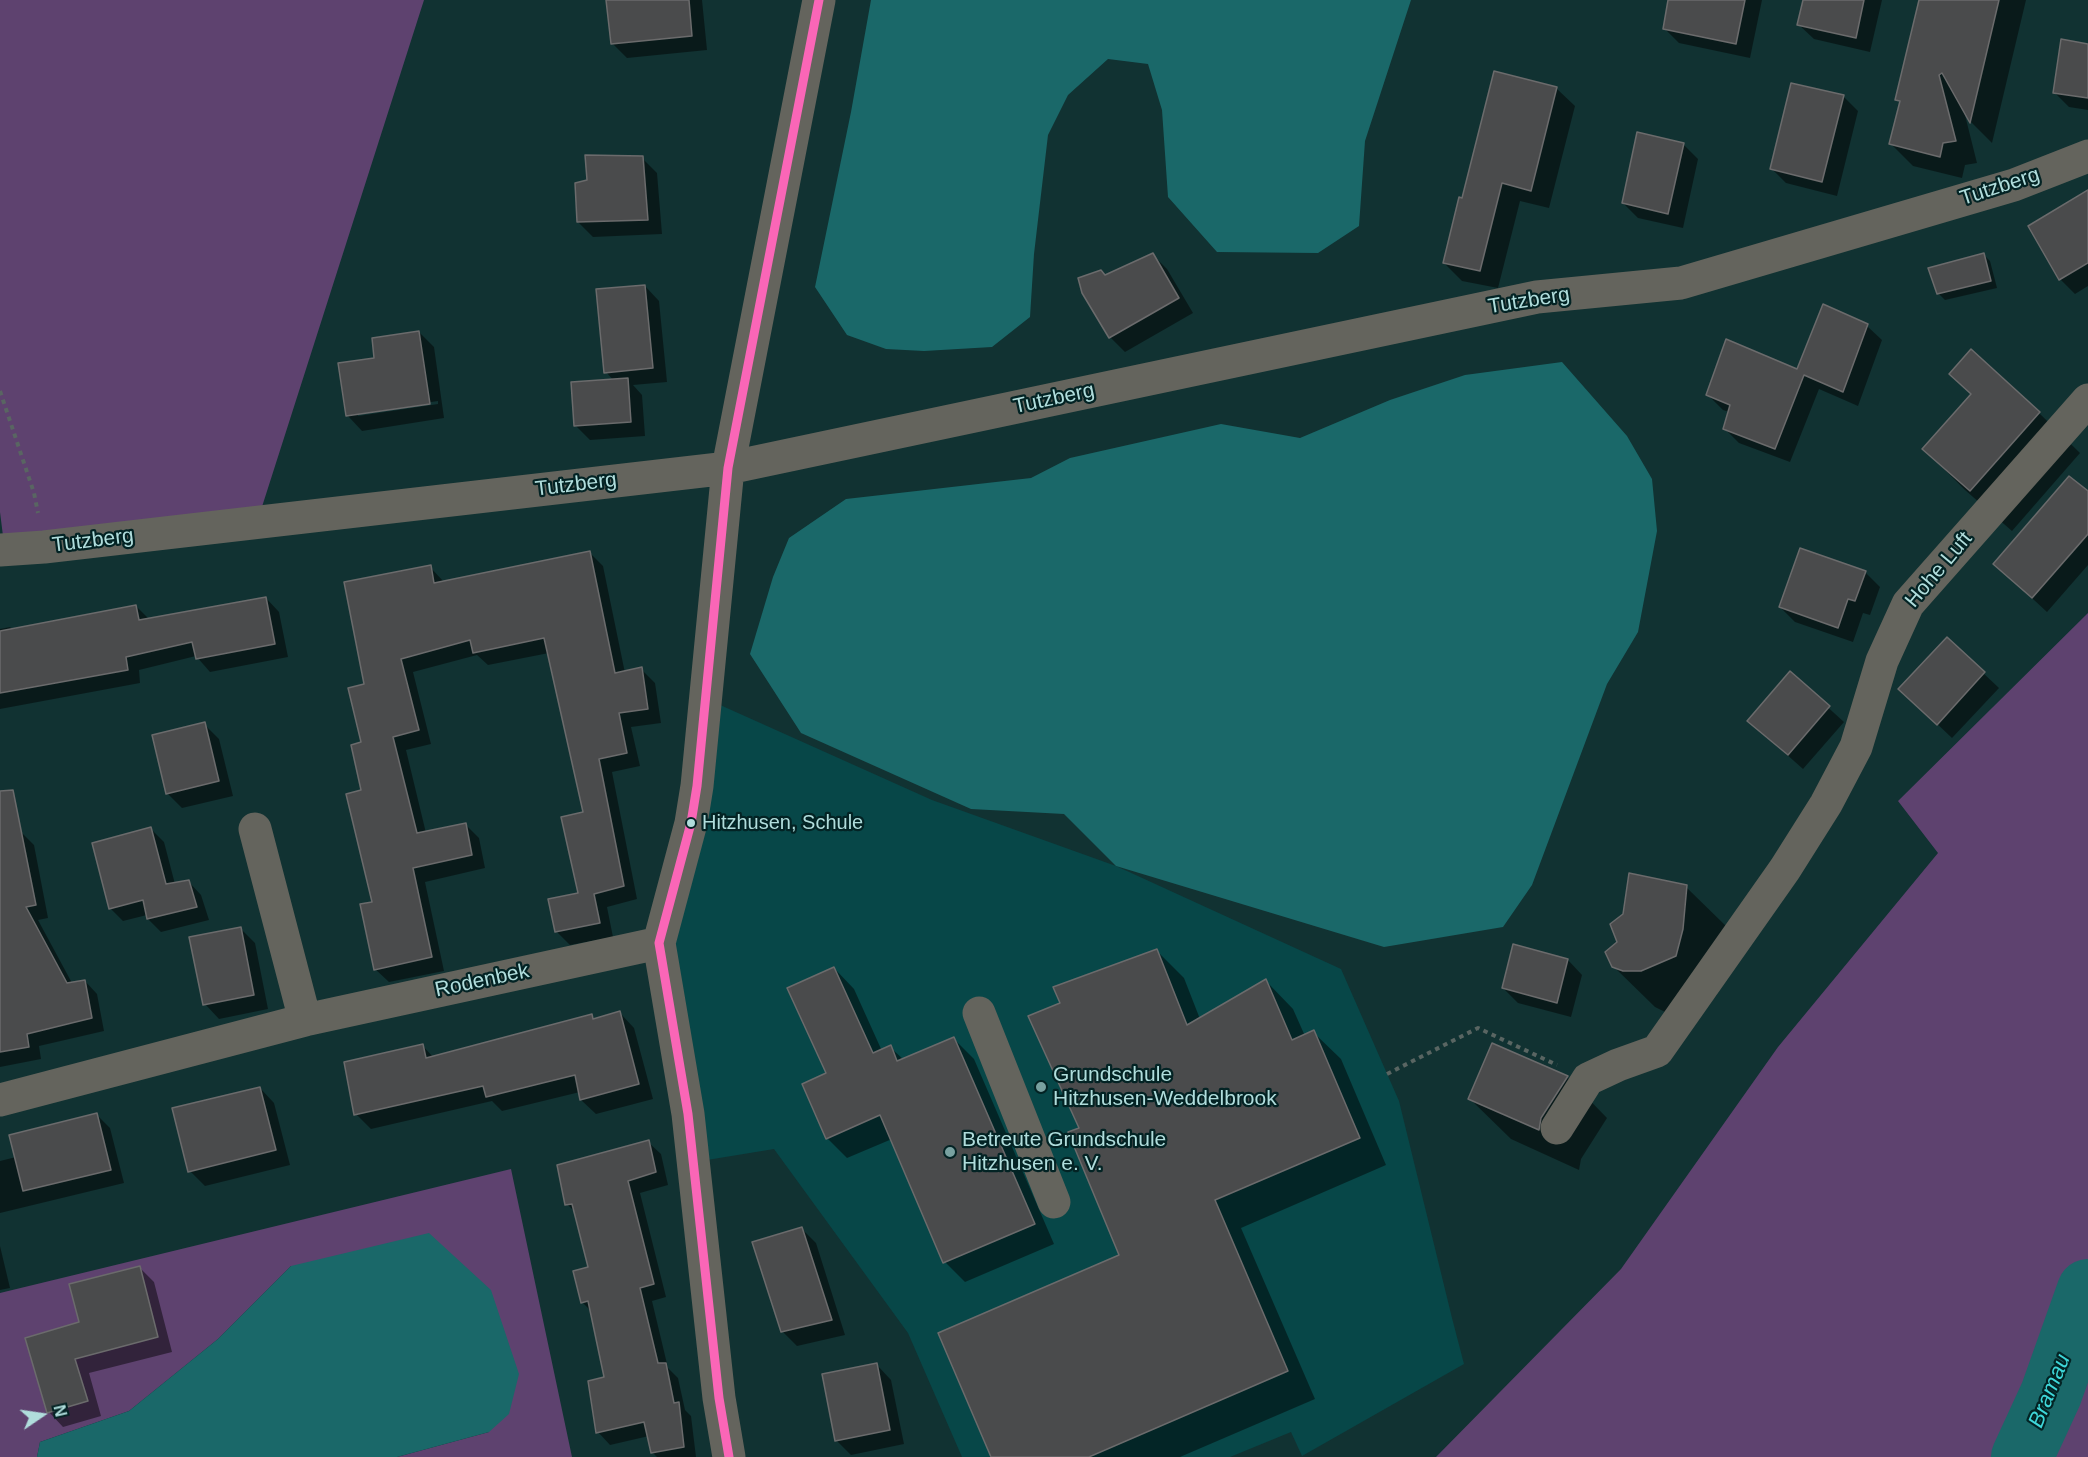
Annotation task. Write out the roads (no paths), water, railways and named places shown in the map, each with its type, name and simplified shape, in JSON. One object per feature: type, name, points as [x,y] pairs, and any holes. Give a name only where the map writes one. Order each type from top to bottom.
[{"type":"street","points":[[729,1457],[719,1398],[688,1114],[659,943],[691,823],[697,786],[728,468],[819,0]]},
{"type":"street","name":"Tutzberg","points":[[0,550],[44,547],[728,468],[1537,297],[1682,283],[2013,185],[2088,156]]},
{"type":"street","name":"Hohe Luft","points":[[1557,1128],[1588,1079],[1657,1051],[1785,869],[1826,804],[1856,747],[1882,661],[1908,604],[2088,400]]},
{"type":"street","points":[[255,829],[305,1020]]},
{"type":"street","name":"Rodenbek","points":[[0,1100],[305,1020],[659,943]]},
{"type":"street","points":[[979,1013],[1054,1202]]},
{"type":"waterway","name":"Bramau","points":[[2022,1457],[2051,1394],[2088,1290]]},
{"type":"place","name":"Hitzhusen, Schule","points":[[691,823]]},
{"type":"place","name":"Grundschule Hitzhusen-Weddelbrook","points":[[1041,1087]]},
{"type":"place","name":"Betreute Grundschule Hitzhusen e. V.","points":[[950,1152]]}]
